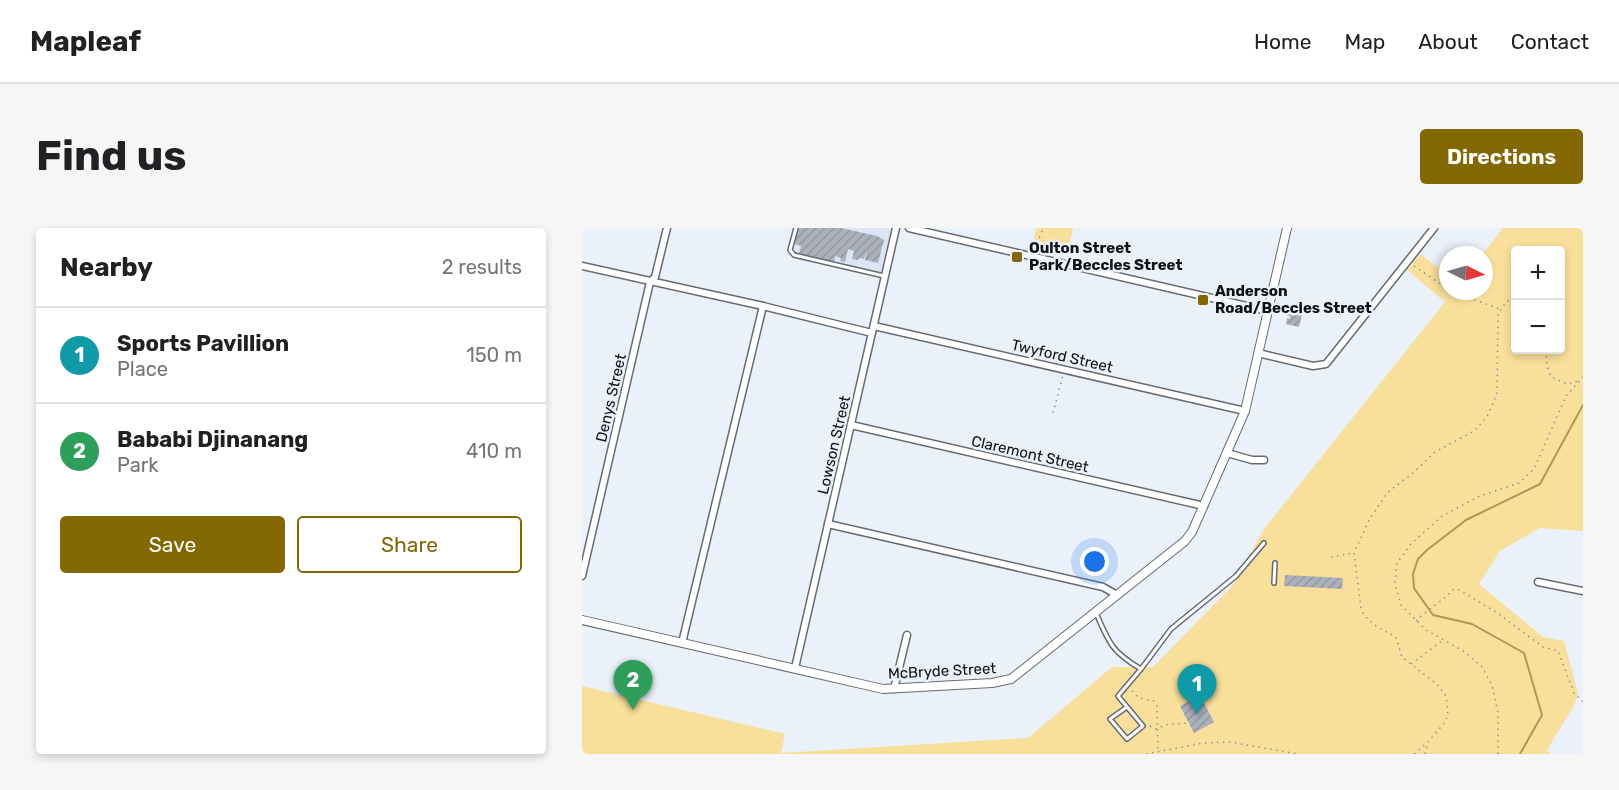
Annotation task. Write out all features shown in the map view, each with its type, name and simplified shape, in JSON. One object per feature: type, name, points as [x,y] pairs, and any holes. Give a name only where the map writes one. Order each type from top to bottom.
[{"type":"street","name":"Denys Street","points":[[582,576],[650,282],[655,277],[667,228]]},
{"type":"street","name":"Lowson Street","points":[[795,668],[896,228]]},
{"type":"street","points":[[909,228],[1268,311]]},
{"type":"street","name":"McBryde Street","points":[[582,620],[883,689],[992,683],[1011,679],[1185,541],[1192,532],[1245,411],[1287,228]]},
{"type":"street","points":[[1258,353],[1313,366],[1326,364],[1434,228]]},
{"type":"street","name":"Twyford Street","points":[[582,266],[1064,369],[1245,411]]},
{"type":"street","points":[[682,643],[763,306]]},
{"type":"street","name":"Claremont Street","points":[[851,425],[1204,506]]},
{"type":"street","points":[[1227,453],[1252,460],[1264,460]]},
{"type":"street","points":[[828,524],[1103,587],[1117,595]]},
{"type":"street","points":[[1538,582],[1583,591]]},
{"type":"street","points":[[894,689],[907,635]]},
{"type":"lane","points":[[796,228],[790,250],[794,255],[885,276]]},
{"type":"lane","points":[[1127,706],[1110,719],[1127,739],[1143,726],[1127,706],[1118,696],[1128,687],[1171,629],[1236,576],[1264,543]]},
{"type":"lane","points":[[1274,583],[1275,563]]},
{"type":"lane","points":[[1096,613],[1112,648],[1121,657],[1141,669]]},
{"type":"path","points":[[1035,249],[1043,228]]},
{"type":"path","points":[[1414,266],[1439,283]]},
{"type":"path","points":[[1476,300],[1500,309]]},
{"type":"path","points":[[1414,754],[1446,721],[1448,711],[1446,696],[1439,686],[1402,657],[1396,637],[1370,622],[1362,612],[1354,553],[1370,518],[1388,492],[1435,452],[1474,431],[1490,412],[1497,394],[1497,319],[1500,309],[1511,300]]},
{"type":"path","points":[[1546,354],[1551,377],[1567,384],[1579,380]]},
{"type":"path","points":[[1053,413],[1064,369]]},
{"type":"path","points":[[1498,754],[1498,713],[1492,685],[1482,667],[1465,652],[1426,630],[1401,605],[1395,583],[1397,563],[1410,545],[1442,516],[1480,496],[1519,483],[1534,469],[1566,396],[1583,377]]},
{"type":"path","points":[[1331,558],[1354,553]]},
{"type":"path","points":[[1416,621],[1439,600],[1457,589],[1496,612],[1543,647],[1558,651],[1574,693],[1583,702]]},
{"type":"path","points":[[1411,664],[1443,640]]},
{"type":"path","points":[[1128,687],[1139,698],[1154,701],[1158,712],[1156,729],[1158,752]]},
{"type":"path","points":[[1156,729],[1169,724],[1188,723]]},
{"type":"path","points":[[1149,725],[1156,729]]},
{"type":"path","points":[[1146,754],[1203,743],[1230,742],[1298,754]]},
{"type":"path","points":[[1425,754],[1428,742]]},
{"type":"shaded area","points":[[793,228],[889,228],[890,236],[881,276],[787,255]]},
{"type":"shaded area","points":[[1036,228],[1073,228],[1067,255],[1032,247]]},
{"type":"shaded area","points":[[1503,228],[1583,228],[1583,531],[1540,528],[1500,551],[1479,584],[1543,637],[1564,641],[1578,694],[1574,706],[1547,750],[1551,754],[582,754],[582,686],[785,734],[781,753],[1028,738],[1112,667],[1153,667],[1233,585],[1264,529],[1445,302],[1443,300],[1493,300],[1493,246],[1489,246]]},
{"type":"shaded area","points":[[1420,254],[1439,268],[1439,297],[1407,270]]},
{"type":"building","points":[[797,228],[841,228],[877,236],[884,240],[878,263],[865,260],[867,249],[864,259],[859,258],[858,260],[852,259],[854,251],[848,249],[845,262],[835,256],[834,262],[799,254],[801,246],[795,244]]},
{"type":"building","points":[[1297,304],[1304,306],[1299,327],[1286,324],[1287,318],[1290,319],[1290,316],[1287,316],[1289,307],[1296,308]]},
{"type":"building","points":[[1285,575],[1343,578],[1342,589],[1284,586]]},
{"type":"building","points":[[1200,695],[1214,722],[1194,733],[1180,706]]},
{"type":"waterway","points":[[1520,754],[1542,715],[1524,653],[1472,624],[1433,615],[1414,588],[1413,574],[1418,559],[1466,520],[1540,484],[1583,405]]},
{"type":"place","name":"Oulton Street Park/Beccles Street","points":[[1017,257]]},
{"type":"place","name":"Anderson Road/Beccles Street","points":[[1203,300]]},
{"type":"place","name":"Bababi Djinanang","points":[[633,710]]},
{"type":"place","name":"Sports Pavillion","points":[[1197,714]]}]
